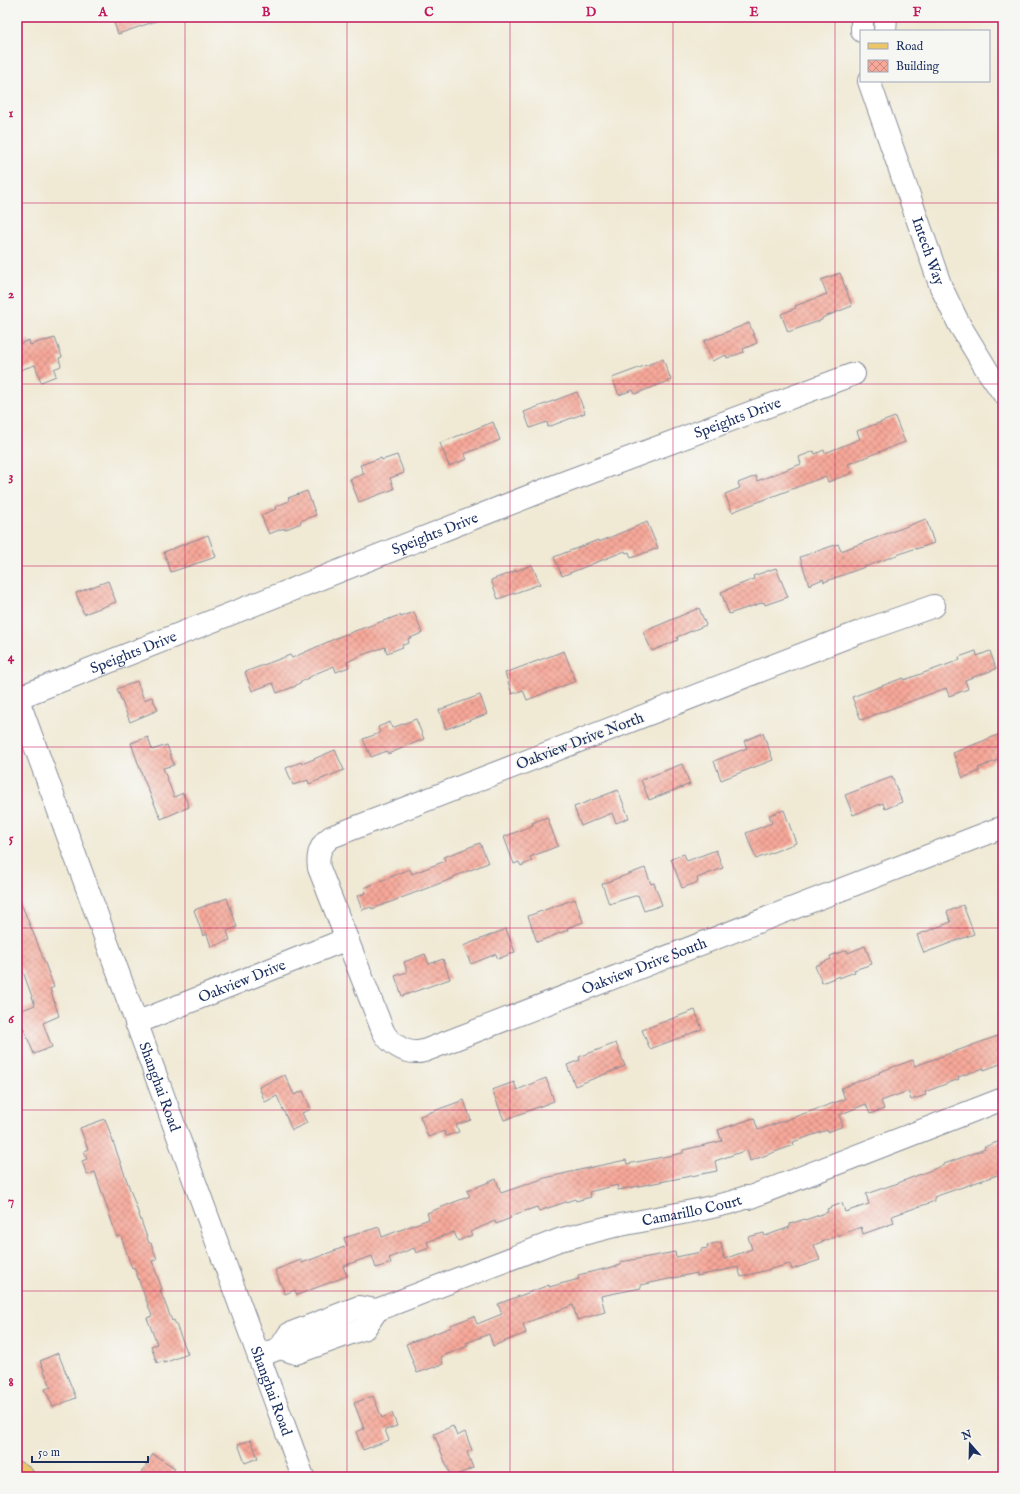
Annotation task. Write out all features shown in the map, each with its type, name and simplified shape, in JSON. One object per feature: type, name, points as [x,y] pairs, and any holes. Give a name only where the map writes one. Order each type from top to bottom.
[{"type":"main road","points":[[17,1473],[23,1477]]},
{"type":"street","points":[[862,17],[862,30]]},
{"type":"street","points":[[884,30],[886,17]]},
{"type":"street","name":"Intech Way","points":[[875,87],[942,287],[959,324],[1003,394]]},
{"type":"street","name":"Speights Drive","points":[[17,698],[560,484],[854,374]]},
{"type":"street","name":"Oakview Drive North","points":[[347,939],[319,868],[318,861],[320,850],[326,841],[331,837],[853,635],[934,606]]},
{"type":"street","name":"Shanghai Road","points":[[17,698],[303,1477]]},
{"type":"street","name":"Oakview Drive South","points":[[347,939],[384,1034],[394,1044],[404,1049],[417,1052],[432,1048],[1003,828]]},
{"type":"street","name":"Oakview Drive","points":[[136,1023],[347,939]]},
{"type":"street","name":"Camarillo Court","points":[[259,1357],[280,1348],[296,1353],[365,1328],[377,1310],[559,1240],[748,1198],[1003,1099]]},
{"type":"building","points":[[112,17],[161,17],[162,19],[118,34]]},
{"type":"building","points":[[840,273],[852,306],[822,318],[822,320],[788,332],[781,314],[796,308],[795,306],[827,294],[821,280]]},
{"type":"building","points":[[749,323],[757,343],[743,349],[744,352],[727,358],[726,355],[712,361],[704,341]]},
{"type":"building","points":[[55,338],[62,357],[59,358],[61,366],[54,369],[56,376],[41,382],[35,365],[17,371],[17,345],[29,340],[30,345]]},
{"type":"building","points":[[663,359],[671,380],[635,394],[633,390],[619,395],[612,378]]},
{"type":"building","points":[[577,392],[585,413],[548,427],[547,422],[530,428],[524,412]]},
{"type":"building","points":[[895,417],[905,442],[848,464],[852,473],[828,482],[826,476],[732,512],[725,494],[740,488],[738,483],[756,476],[757,481],[801,464],[799,457],[814,451],[815,454],[824,450],[825,453],[860,439],[857,431]]},
{"type":"building","points":[[493,422],[500,440],[464,454],[467,459],[449,466],[440,443]]},
{"type":"building","points":[[397,455],[404,473],[390,478],[394,489],[359,502],[350,479],[364,474],[360,465],[381,458],[382,460]]},
{"type":"building","points":[[307,491],[316,515],[300,521],[301,523],[284,530],[284,528],[269,534],[261,515],[276,509],[275,507],[289,501],[288,498]]},
{"type":"building","points":[[926,519],[934,543],[916,548],[824,582],[823,579],[809,585],[800,557],[838,544],[841,551]]},
{"type":"building","points":[[647,522],[658,548],[631,558],[629,552],[626,553],[625,551],[562,576],[554,557],[598,540],[599,542]]},
{"type":"building","points":[[208,535],[216,557],[171,572],[164,552]]},
{"type":"building","points":[[532,565],[540,584],[498,599],[491,580]]},
{"type":"building","points":[[776,568],[788,597],[765,605],[764,602],[729,614],[721,592],[754,579],[753,576]]},
{"type":"building","points":[[108,581],[116,602],[84,614],[76,593]]},
{"type":"building","points":[[699,608],[706,625],[677,637],[678,640],[652,651],[643,632]]},
{"type":"building","points":[[414,612],[422,633],[408,639],[409,643],[402,645],[403,647],[387,653],[385,647],[362,655],[347,662],[349,667],[336,672],[334,666],[317,673],[296,686],[277,693],[273,683],[252,691],[245,672],[290,655],[292,658],[341,636],[400,615],[401,617]]},
{"type":"building","points":[[564,651],[576,681],[527,700],[523,690],[512,694],[505,673]]},
{"type":"building","points":[[976,651],[977,656],[990,651],[996,669],[965,680],[968,689],[949,696],[946,688],[861,720],[852,697],[903,678],[904,680],[960,660],[959,657]]},
{"type":"building","points":[[137,681],[144,700],[152,697],[158,710],[130,722],[117,689]]},
{"type":"building","points":[[480,695],[487,714],[446,729],[439,710]]},
{"type":"building","points":[[416,719],[424,739],[388,754],[387,751],[371,757],[363,739],[380,733],[378,727],[390,722],[392,728]]},
{"type":"building","points":[[763,733],[773,760],[721,780],[714,761],[747,748],[744,741]]},
{"type":"building","points":[[1003,733],[1003,758],[978,768],[979,771],[963,778],[953,753]]},
{"type":"building","points":[[148,737],[152,750],[167,745],[174,765],[163,768],[174,797],[183,793],[189,807],[161,819],[144,780],[131,743]]},
{"type":"building","points":[[335,750],[344,770],[309,784],[308,780],[293,785],[286,768],[301,762],[302,764]]},
{"type":"building","points":[[682,764],[690,784],[649,800],[641,780]]},
{"type":"building","points":[[892,777],[902,802],[885,809],[883,803],[853,815],[845,795]]},
{"type":"building","points":[[618,790],[629,818],[616,823],[612,813],[581,826],[574,807]]},
{"type":"building","points":[[784,810],[796,843],[756,859],[746,833],[772,823],[769,815]]},
{"type":"building","points":[[547,817],[558,846],[530,857],[532,861],[521,866],[519,862],[514,864],[504,837],[533,825],[532,823]]},
{"type":"building","points":[[480,843],[488,863],[453,877],[454,878],[372,909],[371,907],[362,910],[357,896],[366,893],[364,888],[410,869],[412,874],[445,861],[444,857]]},
{"type":"building","points":[[716,850],[723,868],[697,878],[698,882],[682,888],[671,859],[684,854],[687,861]]},
{"type":"building","points":[[645,868],[651,884],[654,883],[662,905],[644,911],[638,895],[609,904],[602,884]]},
{"type":"building","points":[[17,894],[54,987],[50,989],[59,1016],[43,1023],[52,1047],[34,1054],[17,1012],[35,1005],[22,969],[17,970]]},
{"type":"building","points":[[227,898],[237,927],[227,931],[230,940],[211,947],[207,934],[203,936],[194,910]]},
{"type":"building","points":[[575,899],[583,922],[567,928],[568,930],[537,942],[528,916]]},
{"type":"building","points":[[963,905],[974,934],[924,953],[917,935],[951,922],[947,912]]},
{"type":"building","points":[[506,929],[515,952],[498,959],[496,954],[471,964],[463,946]]},
{"type":"building","points":[[865,946],[872,964],[854,970],[855,972],[839,978],[839,976],[822,983],[815,966],[831,959],[830,956],[847,950],[848,953]]},
{"type":"building","points":[[425,954],[429,964],[443,959],[450,979],[402,996],[395,976],[407,972],[404,962]]},
{"type":"building","points":[[695,1010],[702,1029],[650,1049],[642,1030]]},
{"type":"building","points":[[1003,1034],[1003,1063],[958,1077],[959,1079],[925,1092],[926,1095],[911,1100],[908,1091],[881,1101],[884,1109],[870,1114],[866,1104],[839,1115],[843,1126],[793,1142],[794,1145],[750,1161],[747,1150],[715,1161],[717,1171],[618,1190],[617,1185],[589,1192],[591,1197],[576,1201],[575,1199],[539,1211],[537,1207],[510,1216],[511,1218],[496,1224],[495,1221],[470,1232],[472,1235],[458,1241],[454,1232],[427,1242],[429,1248],[416,1253],[414,1248],[389,1258],[391,1263],[376,1268],[372,1256],[343,1266],[347,1276],[297,1295],[295,1290],[285,1294],[275,1270],[301,1260],[302,1263],[347,1246],[344,1238],[379,1227],[382,1237],[429,1219],[427,1213],[470,1196],[467,1191],[496,1179],[501,1193],[545,1178],[588,1168],[626,1160],[627,1164],[683,1153],[683,1150],[722,1141],[718,1130],[754,1118],[758,1130],[845,1099],[841,1088],[880,1073],[879,1072],[913,1060],[915,1066]]},
{"type":"building","points":[[616,1043],[625,1066],[575,1086],[567,1065],[580,1060],[579,1057]]},
{"type":"building","points":[[285,1075],[294,1095],[303,1091],[311,1109],[302,1113],[307,1123],[292,1130],[277,1096],[265,1102],[259,1087]]},
{"type":"building","points":[[546,1078],[554,1101],[504,1120],[492,1090],[514,1082],[517,1090]]},
{"type":"building","points":[[464,1100],[471,1120],[456,1125],[459,1132],[446,1136],[444,1131],[428,1137],[420,1116]]},
{"type":"building","points":[[105,1119],[149,1243],[151,1243],[157,1259],[152,1261],[162,1289],[160,1290],[172,1321],[174,1320],[188,1354],[164,1363],[164,1361],[157,1363],[151,1346],[157,1344],[147,1318],[152,1316],[134,1267],[132,1268],[121,1236],[117,1237],[95,1172],[87,1175],[82,1161],[87,1159],[84,1151],[88,1149],[80,1128]]},
{"type":"building","points":[[1003,1140],[1003,1173],[934,1197],[935,1201],[892,1216],[894,1223],[863,1234],[861,1227],[814,1245],[820,1260],[792,1270],[790,1264],[741,1277],[738,1267],[697,1276],[697,1273],[641,1285],[641,1288],[601,1296],[605,1312],[577,1320],[573,1305],[523,1324],[526,1333],[493,1346],[489,1334],[466,1343],[468,1346],[441,1357],[443,1364],[417,1373],[406,1344],[452,1327],[451,1325],[474,1316],[477,1324],[502,1314],[498,1304],[549,1285],[549,1287],[579,1279],[578,1275],[621,1265],[621,1262],[675,1252],[676,1257],[701,1252],[701,1249],[708,1248],[707,1245],[721,1242],[724,1259],[752,1249],[748,1237],[764,1233],[765,1236],[790,1227],[790,1224],[828,1212],[827,1209],[842,1203],[845,1212],[869,1204],[866,1194],[985,1149],[984,1147]]},
{"type":"building","points":[[58,1353],[76,1398],[53,1407],[45,1389],[51,1387],[40,1361]]},
{"type":"building","points":[[373,1396],[382,1418],[392,1413],[397,1426],[385,1430],[389,1440],[363,1450],[356,1432],[364,1429],[354,1403]]},
{"type":"building","points":[[453,1426],[457,1436],[465,1432],[472,1450],[467,1452],[473,1468],[451,1477],[434,1434]]},
{"type":"building","points":[[251,1440],[258,1458],[245,1463],[238,1444]]},
{"type":"building","points":[[153,1454],[175,1468],[170,1477],[139,1477]]}]
